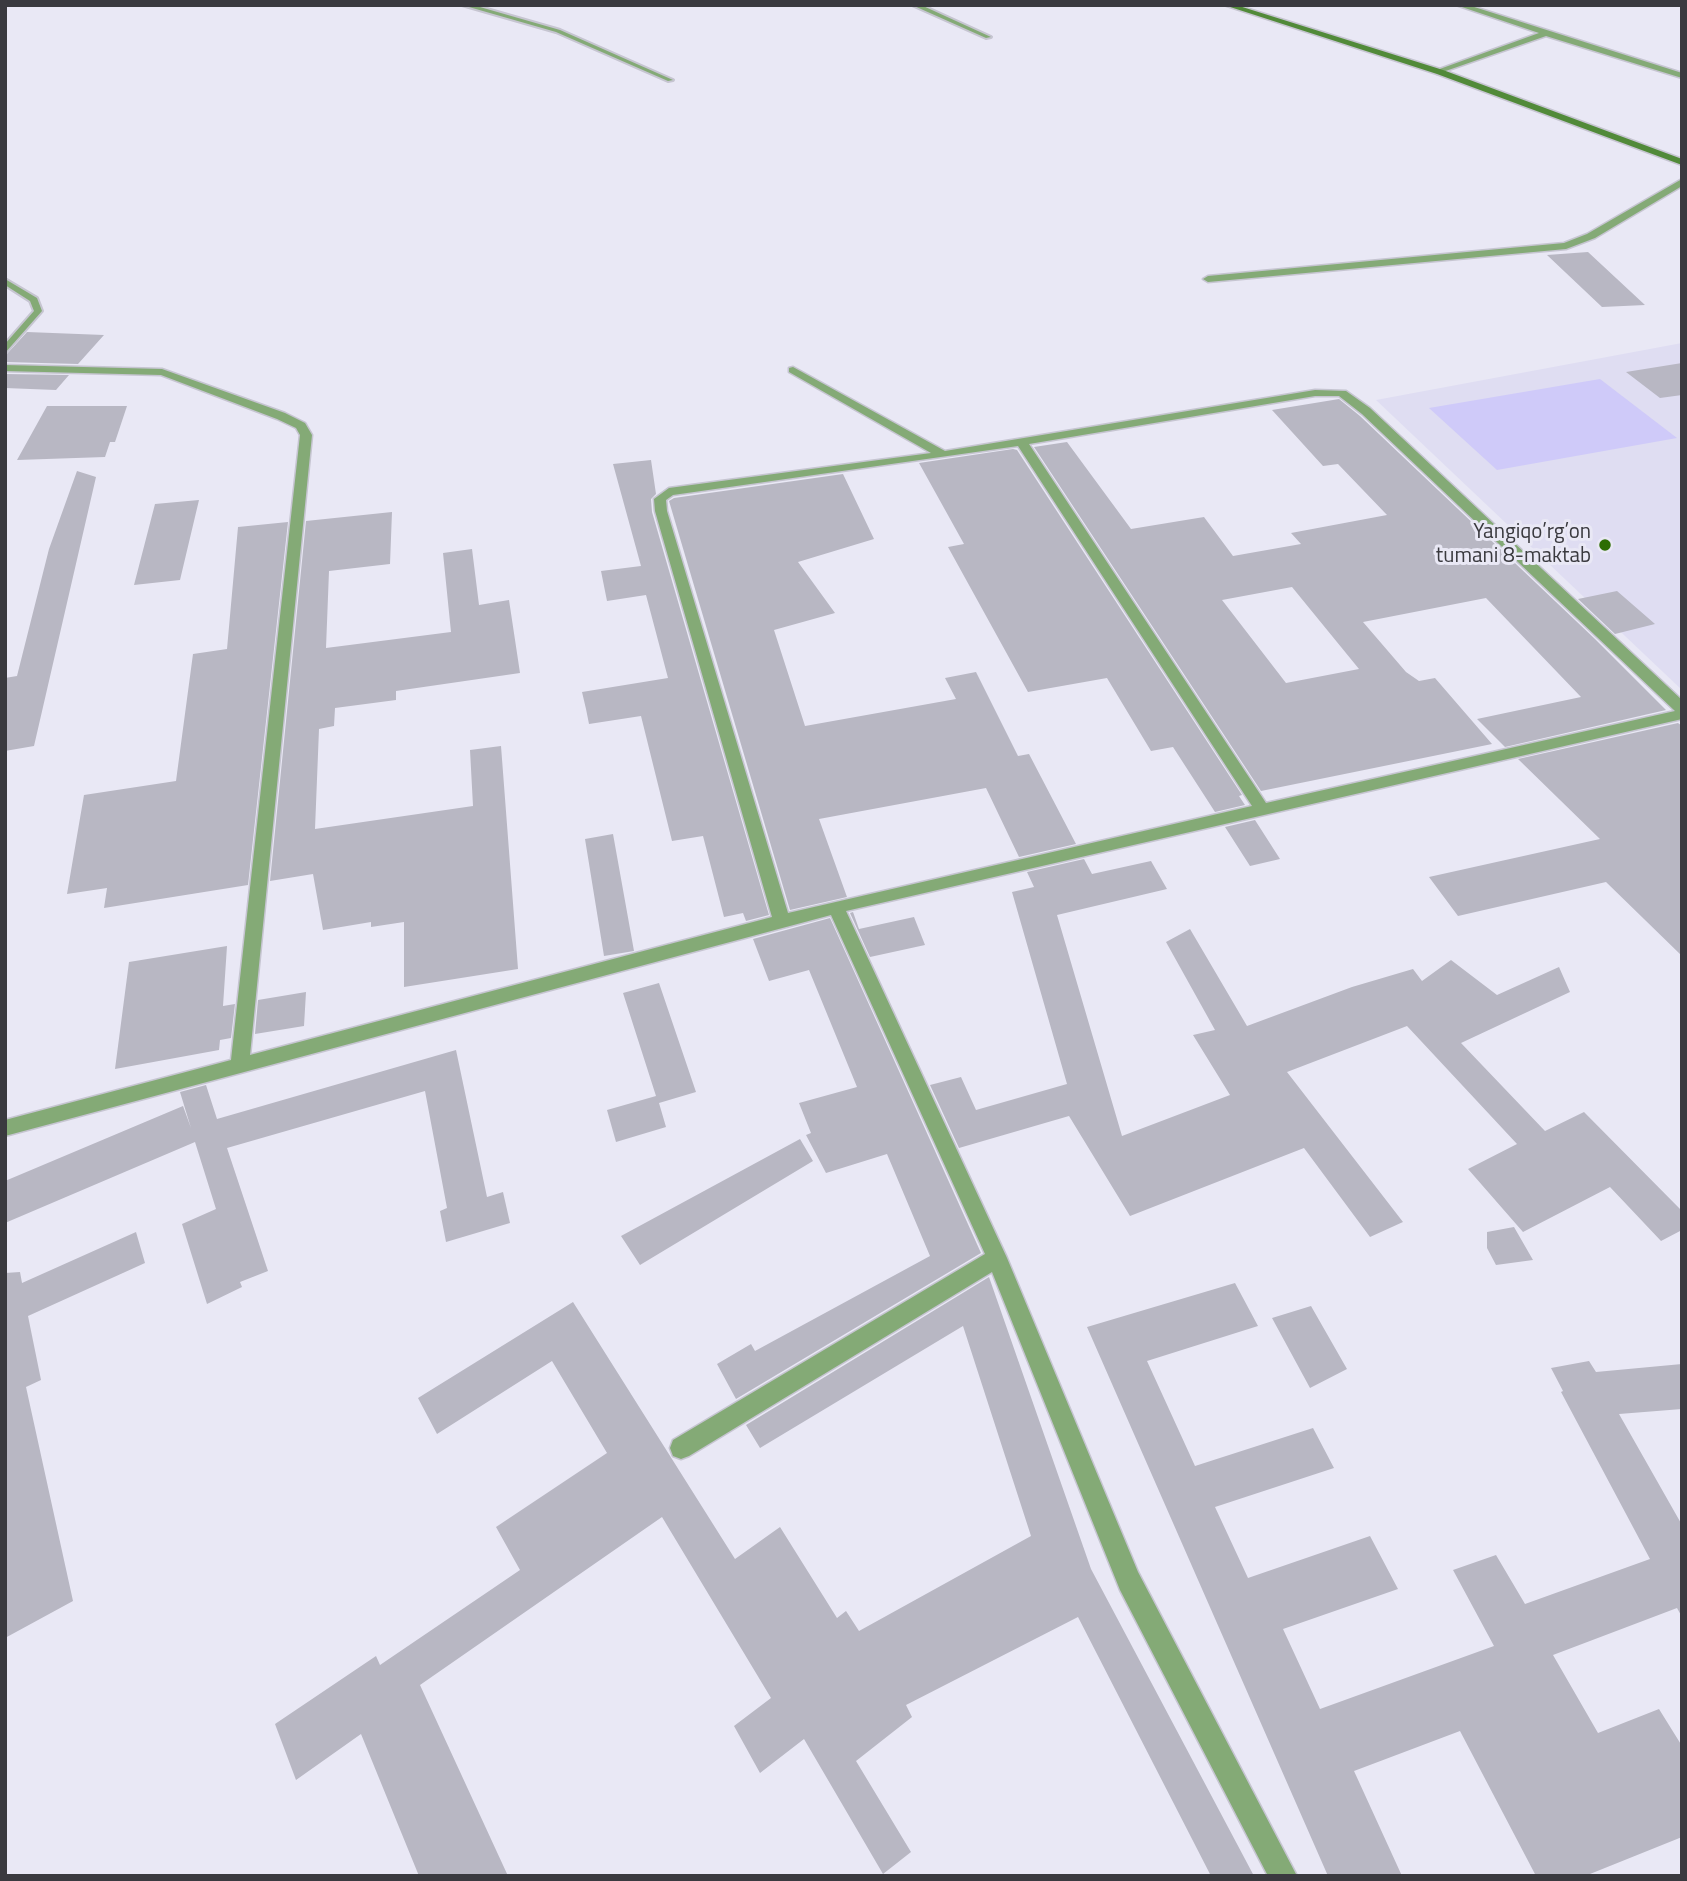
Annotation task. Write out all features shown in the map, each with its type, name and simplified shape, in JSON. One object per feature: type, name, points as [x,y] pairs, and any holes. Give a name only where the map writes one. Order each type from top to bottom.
[{"type":"street","points":[[1228,5],[1440,72],[1682,162]]},
{"type":"street","points":[[1460,5],[1682,76]]},
{"type":"street","points":[[1440,72],[1546,33]]},
{"type":"street","points":[[1208,279],[1566,246],[1591,236],[1682,182]]},
{"type":"street","points":[[5,368],[162,372],[204,390],[281,415],[301,426],[306,435],[240,1065]]},
{"type":"street","points":[[793,370],[943,455]]},
{"type":"street","points":[[782,922],[661,511],[660,499],[669,492],[1022,443],[1315,393],[1342,393],[1366,411],[1682,709]]},
{"type":"street","points":[[1022,443],[1262,809]]},
{"type":"street","points":[[5,1128],[836,907],[1682,714]]},
{"type":"street","points":[[836,907],[998,1258],[1129,1581],[1283,1876]]},
{"type":"street","points":[[681,1447],[998,1258]]},
{"type":"lane","points":[[465,5],[558,31],[670,80]]},
{"type":"lane","points":[[915,5],[988,37]]},
{"type":"lane","points":[[5,281],[34,300],[37,311],[5,350]]},
{"type":"shaded area","name":"Yangiqo’rg’on tumani 8-maktab","points":[[1682,343],[1682,690],[1376,400]]},
{"type":"shaded area","points":[[1600,379],[1677,438],[1497,470],[1429,408]]},
{"type":"building","points":[[1588,252],[1645,305],[1602,307],[1547,255]]},
{"type":"building","points":[[27,332],[104,335],[78,364],[5,362],[5,356]]},
{"type":"building","points":[[1682,363],[1682,395],[1660,398],[1626,372]]},
{"type":"building","points":[[5,374],[69,375],[56,390],[5,388]]},
{"type":"building","points":[[1339,399],[1595,639],[1666,710],[1505,747],[1477,719],[1581,697],[1486,598],[1363,622],[1406,672],[1419,681],[1435,678],[1492,744],[1261,791],[1034,447],[1067,442],[1131,529],[1204,517],[1233,556],[1301,544],[1291,533],[1387,515],[1338,464],[1323,466],[1272,410]],"holes":[[[1292,587],[1359,669],[1286,683],[1222,600]]]},
{"type":"building","points":[[47,406],[127,406],[115,442],[110,442],[105,457],[17,460]]},
{"type":"building","points":[[1017,450],[1242,795],[1239,796],[1245,805],[1215,812],[1173,747],[1151,751],[1107,678],[1028,692],[948,547],[964,544],[919,463]]},
{"type":"building","points":[[651,460],[656,494],[651,499],[652,512],[769,915],[746,921],[743,913],[724,917],[703,836],[672,841],[641,716],[589,724],[582,692],[668,678],[646,595],[607,601],[601,571],[641,566],[613,464]]},
{"type":"building","points":[[77,471],[96,477],[34,746],[5,751],[5,678],[17,676],[49,549]]},
{"type":"building","points":[[843,474],[874,539],[798,562],[835,613],[774,630],[805,726],[956,699],[945,678],[976,672],[1018,756],[1029,754],[1076,844],[1019,857],[986,788],[819,819],[847,897],[790,910],[669,501],[674,498]]},
{"type":"building","points":[[199,500],[180,580],[134,585],[155,504]]},
{"type":"building","points":[[392,512],[390,564],[329,571],[326,648],[451,632],[443,553],[472,549],[479,605],[509,600],[520,673],[396,691],[396,700],[335,708],[334,726],[319,729],[315,829],[473,806],[470,750],[501,746],[518,969],[404,987],[404,922],[371,927],[371,922],[323,930],[313,874],[270,881],[306,521]]},
{"type":"building","points":[[288,522],[248,885],[104,908],[107,888],[67,894],[84,795],[176,781],[193,654],[227,649],[238,527]]},
{"type":"building","points":[[1617,591],[1655,624],[1615,634],[1578,599]]},
{"type":"building","points":[[1678,723],[1682,726],[1682,956],[1606,882],[1458,916],[1429,877],[1600,839],[1518,759]]},
{"type":"building","points":[[1255,820],[1280,859],[1250,866],[1225,827]]},
{"type":"building","points":[[613,834],[634,951],[604,956],[585,839]]},
{"type":"building","points":[[1084,859],[1092,874],[1151,861],[1167,889],[1057,915],[1122,1136],[1230,1095],[1193,1035],[1215,1030],[1166,942],[1190,929],[1247,1026],[1352,987],[1413,969],[1422,981],[1451,960],[1497,995],[1559,967],[1570,992],[1461,1043],[1545,1131],[1584,1112],[1682,1211],[1682,1230],[1661,1241],[1610,1187],[1523,1232],[1468,1169],[1517,1144],[1407,1026],[1287,1072],[1403,1222],[1370,1237],[1304,1148],[1130,1216],[1069,1116],[959,1148],[930,1085],[961,1077],[976,1110],[1067,1084],[1012,892],[1034,887],[1027,872]]},
{"type":"building","points":[[853,912],[859,929],[914,917],[925,945],[870,957],[850,913]]},
{"type":"building","points":[[830,918],[981,1253],[736,1399],[717,1364],[751,1344],[755,1351],[930,1256],[887,1154],[826,1173],[806,1135],[811,1133],[799,1103],[857,1087],[809,970],[769,981],[753,939]]},
{"type":"building","points":[[227,946],[223,1006],[235,1004],[231,1038],[220,1040],[219,1050],[115,1069],[129,962]]},
{"type":"building","points":[[659,983],[696,1092],[659,1103],[666,1127],[616,1142],[607,1110],[656,1096],[623,993]]},
{"type":"building","points":[[306,992],[304,1026],[255,1034],[258,1000]]},
{"type":"building","points":[[456,1050],[487,1197],[503,1192],[510,1223],[446,1242],[440,1211],[447,1208],[425,1091],[227,1148],[268,1271],[240,1282],[242,1287],[207,1304],[182,1224],[216,1209],[195,1142],[5,1223],[5,1181],[183,1106],[191,1128],[180,1092],[206,1085],[217,1119]]},
{"type":"building","points":[[800,1139],[813,1161],[640,1265],[621,1236]]},
{"type":"building","points":[[1514,1227],[1533,1260],[1496,1265],[1487,1248],[1487,1232]]},
{"type":"building","points":[[136,1232],[145,1263],[28,1316],[41,1380],[26,1387],[73,1601],[5,1638],[5,1273],[20,1272],[22,1283]]},
{"type":"building","points":[[989,1277],[1091,1569],[1254,1876],[1211,1876],[1078,1617],[906,1705],[912,1717],[856,1761],[911,1852],[883,1874],[804,1739],[760,1773],[734,1726],[771,1698],[662,1517],[420,1685],[508,1876],[419,1876],[361,1734],[296,1780],[275,1724],[376,1656],[380,1665],[520,1570],[496,1527],[607,1453],[552,1361],[437,1434],[418,1398],[573,1302],[735,1559],[780,1527],[837,1618],[846,1611],[859,1631],[1031,1536],[963,1326],[760,1448],[746,1425]]},
{"type":"building","points":[[1235,1283],[1258,1326],[1147,1361],[1195,1466],[1313,1428],[1334,1468],[1215,1507],[1248,1578],[1370,1536],[1398,1589],[1283,1629],[1320,1709],[1494,1646],[1453,1570],[1496,1555],[1525,1604],[1650,1559],[1561,1392],[1563,1391],[1551,1368],[1589,1361],[1596,1372],[1682,1364],[1682,1409],[1619,1414],[1682,1525],[1682,1617],[1677,1608],[1553,1655],[1598,1733],[1659,1709],[1682,1746],[1682,1837],[1585,1876],[1536,1876],[1460,1731],[1354,1771],[1402,1876],[1328,1876],[1087,1327]]},
{"type":"building","points":[[1311,1306],[1347,1369],[1310,1388],[1272,1318]]},
{"type":"place","name":"Yangiqo’rg’on tumani 8-maktab","points":[[1605,545]]}]
